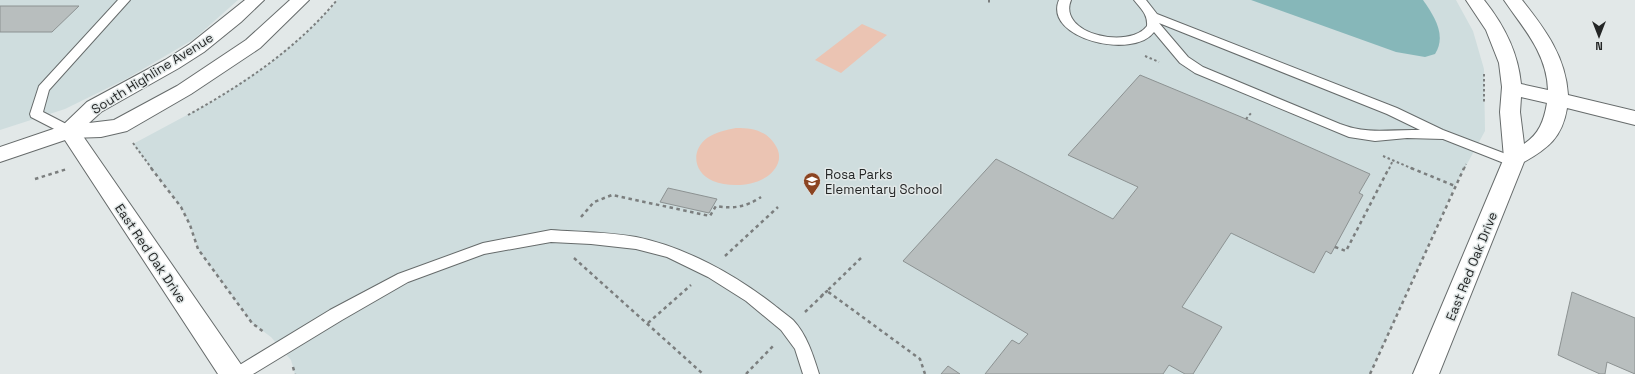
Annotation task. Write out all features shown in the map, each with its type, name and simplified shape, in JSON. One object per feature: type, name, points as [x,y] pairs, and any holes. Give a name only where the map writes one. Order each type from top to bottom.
[{"type":"street","name":"South Highline Avenue","points":[[69,131],[94,107],[172,64],[197,48],[236,18],[255,0]]},
{"type":"street","name":"South Highline Avenue","points":[[0,155],[69,131],[101,130],[120,126],[178,94],[253,44],[300,0]]},
{"type":"street","points":[[1475,0],[1496,28],[1509,63],[1512,88],[1510,106],[1514,160],[1540,142],[1554,122],[1559,86],[1555,65],[1542,40],[1513,0]]},
{"type":"street","points":[[1512,88],[1635,118]]},
{"type":"street","name":"East Red Oak Drive","points":[[69,131],[233,374]]},
{"type":"street","name":"East Red Oak Drive","points":[[1426,374],[1514,160]]},
{"type":"lane","points":[[69,131],[36,114],[43,89],[124,0]]},
{"type":"lane","points":[[1065,0],[1061,7],[1063,16],[1069,24],[1080,32],[1094,38],[1109,41],[1125,41],[1143,36],[1148,33],[1154,21]]},
{"type":"lane","points":[[1140,0],[1149,8],[1154,21],[1184,60],[1199,70],[1354,134],[1375,136],[1407,134],[1444,135]]},
{"type":"lane","points":[[1154,21],[1392,110],[1444,135],[1514,160]]},
{"type":"lane","points":[[239,374],[281,348],[403,278],[483,249],[551,236],[591,238],[636,243],[671,253],[713,273],[752,297],[790,328],[802,346],[811,374]]},
{"type":"path","points":[[988,0],[989,4]]},
{"type":"path","points":[[1484,68],[1484,106]]},
{"type":"path","points":[[133,144],[181,207],[190,225],[198,249],[252,323],[271,336],[292,360],[295,374]]},
{"type":"path","points":[[1370,374],[1455,186],[1475,147]]},
{"type":"path","points":[[1335,246],[1346,252],[1393,160]]},
{"type":"path","points":[[746,374],[861,258]]},
{"type":"path","points":[[820,297],[827,291]]},
{"type":"path","points":[[827,291],[920,359],[925,374],[922,374]]},
{"type":"shaded area","points":[[0,0],[238,0],[194,39],[126,79],[65,109],[0,130]]},
{"type":"shaded area","name":"Rosa Parks Elementary School","points":[[337,0],[1456,0],[1473,31],[1484,69],[1485,131],[1455,186],[1370,374],[295,374],[291,360],[271,337],[252,323],[198,249],[190,225],[181,207],[133,144],[215,100],[269,64],[304,35]]},
{"type":"shaded area","points":[[862,24],[887,35],[841,73],[815,60]]},
{"type":"shaded area","points":[[736,128],[755,130],[765,134],[773,142],[779,153],[778,163],[767,177],[750,184],[730,185],[713,181],[702,173],[698,167],[696,155],[702,143],[710,136]]},
{"type":"water","points":[[1251,0],[1423,0],[1438,26],[1440,40],[1435,54],[1425,57],[1396,52]]},
{"type":"building","points":[[0,6],[79,6],[52,32],[0,32]]},
{"type":"building","points":[[1140,75],[1246,119],[1370,174],[1359,193],[1363,195],[1331,254],[1326,251],[1314,273],[1231,233],[1182,307],[1222,327],[1193,374],[1185,374],[1169,365],[1163,374],[985,374],[1012,340],[1019,344],[1028,334],[903,261],[996,159],[1113,219],[1138,187],[1068,155]]},
{"type":"building","points":[[668,188],[717,199],[709,213],[660,202]]},
{"type":"building","points":[[1572,292],[1635,318],[1635,374],[1607,362],[1605,374],[1600,374],[1558,355]]},
{"type":"building","points":[[948,366],[960,374],[941,374]]},
{"type":"place","name":"Rosa Parks Elementary School","points":[[812,196]]}]
